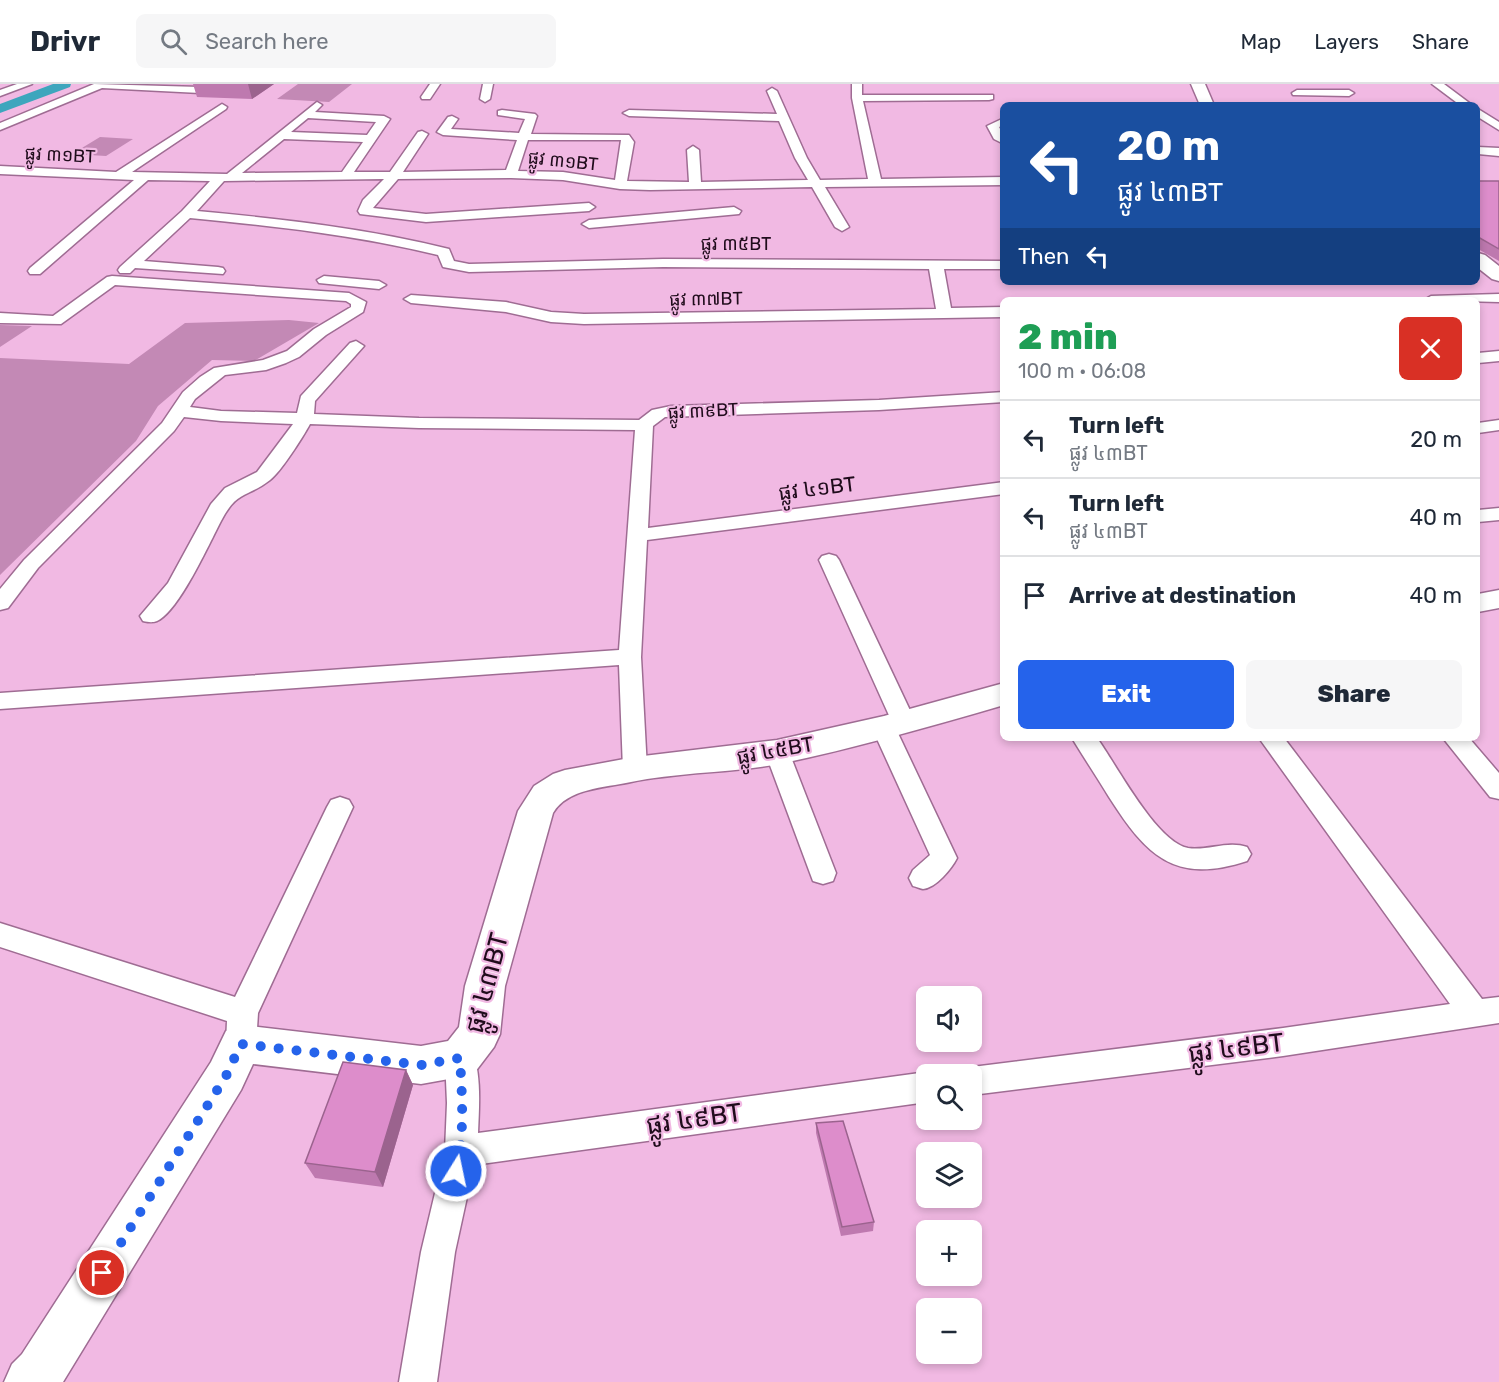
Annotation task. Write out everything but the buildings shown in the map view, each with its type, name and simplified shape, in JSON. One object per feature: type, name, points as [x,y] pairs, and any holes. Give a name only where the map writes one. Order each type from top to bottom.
[{"type":"street","points":[[0,93],[27,84]]},
{"type":"street","points":[[426,97],[435,84]]},
{"type":"street","points":[[485,99],[488,84]]},
{"type":"street","points":[[857,84],[857,98],[875,182]]},
{"type":"street","points":[[1197,84],[1206,102]]},
{"type":"street","points":[[1437,84],[1463,102]]},
{"type":"street","points":[[0,127],[101,85],[200,90]]},
{"type":"street","points":[[772,91],[801,158],[842,227]]},
{"type":"street","points":[[1304,102],[1297,93],[1349,93]]},
{"type":"street","points":[[857,98],[988,97]]},
{"type":"street","points":[[0,318],[56,321],[134,264],[224,178],[318,104]]},
{"type":"street","name":"ផ្លូវ ៣១BT","points":[[118,176],[222,107]]},
{"type":"street","points":[[502,113],[531,116],[511,174]]},
{"type":"street","points":[[629,113],[783,117]]},
{"type":"street","points":[[1480,113],[1499,127]]},
{"type":"street","points":[[305,115],[384,119],[345,177]]},
{"type":"street","points":[[453,119],[443,132],[523,137],[628,138],[620,185]]},
{"type":"street","points":[[1000,123],[993,126],[1000,138]]},
{"type":"street","points":[[335,232],[365,211],[368,203],[393,177],[422,134]]},
{"type":"street","points":[[281,135],[372,139]]},
{"type":"street","points":[[693,150],[695,186]]},
{"type":"street","points":[[1480,151],[1499,152]]},
{"type":"street","name":"ផ្លូវ ៣១BT","points":[[0,170],[145,177],[224,178],[511,174],[563,176],[620,185],[695,186],[1000,181]]},
{"type":"street","points":[[0,181],[18,171]]},
{"type":"street","points":[[35,271],[145,177]]},
{"type":"street","points":[[594,181],[589,195],[586,218],[598,230],[628,233]]},
{"type":"street","points":[[365,211],[426,218],[589,207]]},
{"type":"street","points":[[590,224],[734,211]]},
{"type":"street","points":[[187,214],[301,225],[408,243],[426,218]]},
{"type":"street","name":"ផ្លូវ ៣៥BT","points":[[408,243],[444,252],[448,264],[469,268],[663,263],[1000,265]]},
{"type":"street","points":[[1480,261],[1499,275]]},
{"type":"street","points":[[134,264],[228,272]]},
{"type":"street","points":[[936,265],[944,314]]},
{"type":"street","points":[[310,279],[379,285]]},
{"type":"street","points":[[0,603],[31,564],[168,427],[189,396],[220,371],[266,365],[293,354],[320,332],[358,309],[359,302],[349,297],[112,280]]},
{"type":"street","points":[[1480,299],[1499,298]]},
{"type":"street","name":"ផ្លូវ ៣៧BT","points":[[411,299],[497,306],[551,317],[584,319],[1000,312]]},
{"type":"street","points":[[151,616],[178,583],[218,508],[232,492],[264,476],[305,417],[307,400],[356,346]]},
{"type":"street","points":[[1480,358],[1499,356]]},
{"type":"street","name":"ផ្លូវ ៣៩BT","points":[[635,769],[630,657],[644,425],[649,417],[660,413],[691,410],[879,405],[1000,397]]},
{"type":"street","points":[[179,411],[221,416],[518,425],[644,425]]},
{"type":"street","points":[[1480,428],[1499,425]]},
{"type":"street","name":"ផ្លូវ ៤១BT","points":[[636,535],[1000,489]]},
{"type":"street","points":[[1480,516],[1499,514]]},
{"type":"street","points":[[829,560],[944,858],[923,878]]},
{"type":"street","points":[[1480,603],[1499,599]]},
{"type":"street","points":[[0,701],[630,657]]},
{"type":"street","name":"ផ្លូវ ៤៥BT","points":[[546,795],[565,783],[635,769],[777,752],[1000,695]]},
{"type":"street","points":[[1086,741],[1145,829],[1167,850],[1179,856],[1192,858],[1238,854]]},
{"type":"street","points":[[1273,741],[1487,1012]]},
{"type":"street","points":[[1458,741],[1499,790]]},
{"type":"street","points":[[777,752],[823,873]]},
{"type":"street","name":"ផ្លូវ ៤៣BT","points":[[242,1029],[421,1065],[460,1058],[479,1034],[485,986],[536,811],[546,795]]},
{"type":"street","points":[[30,1382],[40,1372],[214,1095],[340,807]]},
{"type":"street","points":[[0,935],[242,1029]]},
{"type":"street","name":"ផ្លូវ ៤៩BT","points":[[982,1080],[1283,1042],[1487,1012]]},
{"type":"street","points":[[418,1382],[438,1252],[461,1151],[463,1102],[460,1058]]},
{"type":"street","name":"ផ្លូវ ៤៩BT","points":[[461,1151],[916,1089]]},
{"type":"shaded area","points":[[298,84],[352,84],[329,102],[277,99]]},
{"type":"shaded area","points":[[100,137],[133,139],[106,156],[72,154]]},
{"type":"shaded area","points":[[289,320],[319,323],[254,361],[212,360],[158,406],[136,441],[0,575],[0,358],[129,364],[185,323]]},
{"type":"shaded area","points":[[0,325],[32,326],[0,347]]},
{"type":"waterway","points":[[0,109],[65,84]]},
{"type":"route","points":[[102,1273],[226,1076],[241,1044],[421,1065],[460,1058],[463,1102],[461,1151],[456,1171]]}]
